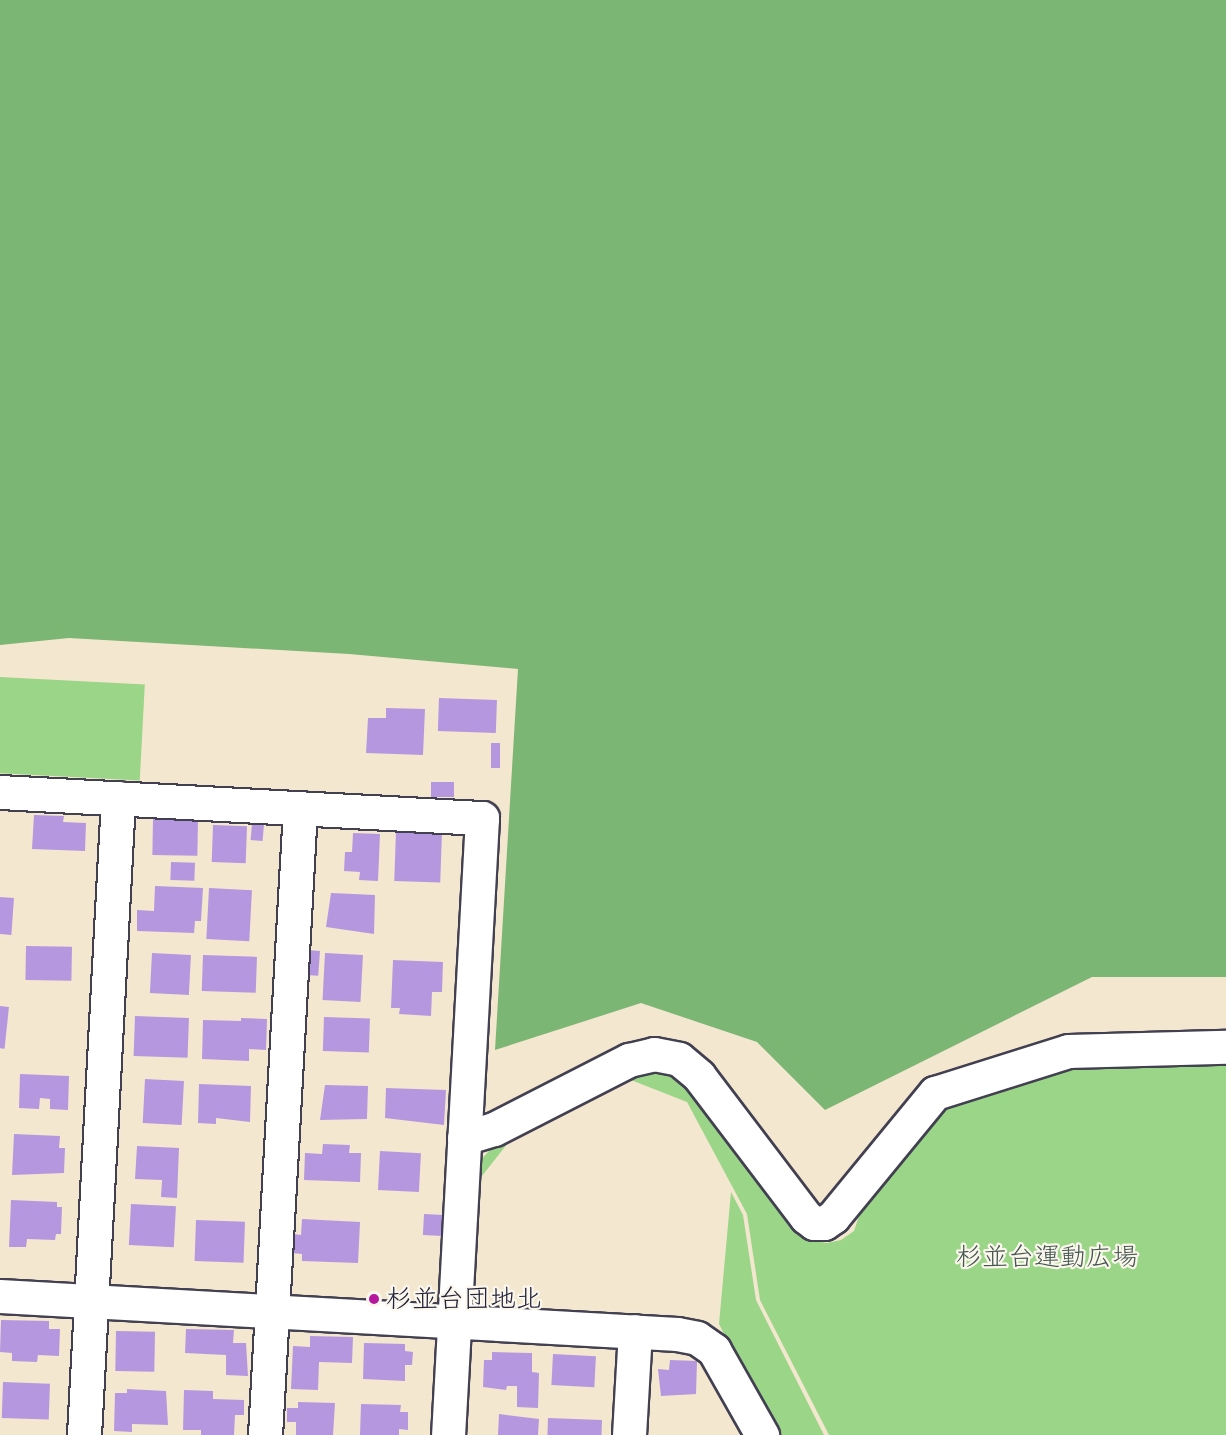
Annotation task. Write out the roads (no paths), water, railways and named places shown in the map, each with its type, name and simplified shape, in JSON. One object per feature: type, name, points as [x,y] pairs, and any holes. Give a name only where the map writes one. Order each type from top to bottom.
[{"type":"street","points":[[0,792],[482,818],[448,1435]]},
{"type":"street","points":[[84,1435],[118,798]]},
{"type":"street","points":[[265,1435],[300,808]]},
{"type":"street","points":[[464,1138],[494,1129],[629,1060],[654,1054],[679,1059],[699,1076],[806,1217],[814,1223],[824,1223],[833,1217],[935,1093],[1068,1051],[1226,1047]]},
{"type":"street","points":[[0,1296],[635,1331],[697,1338],[714,1350],[762,1435]]},
{"type":"street","points":[[629,1435],[635,1331]]},
{"type":"place","name":"杉並台団地北","points":[[374,1299]]},
{"type":"park label","name":"杉並台運動広場","points":[[1047,1257]]}]
